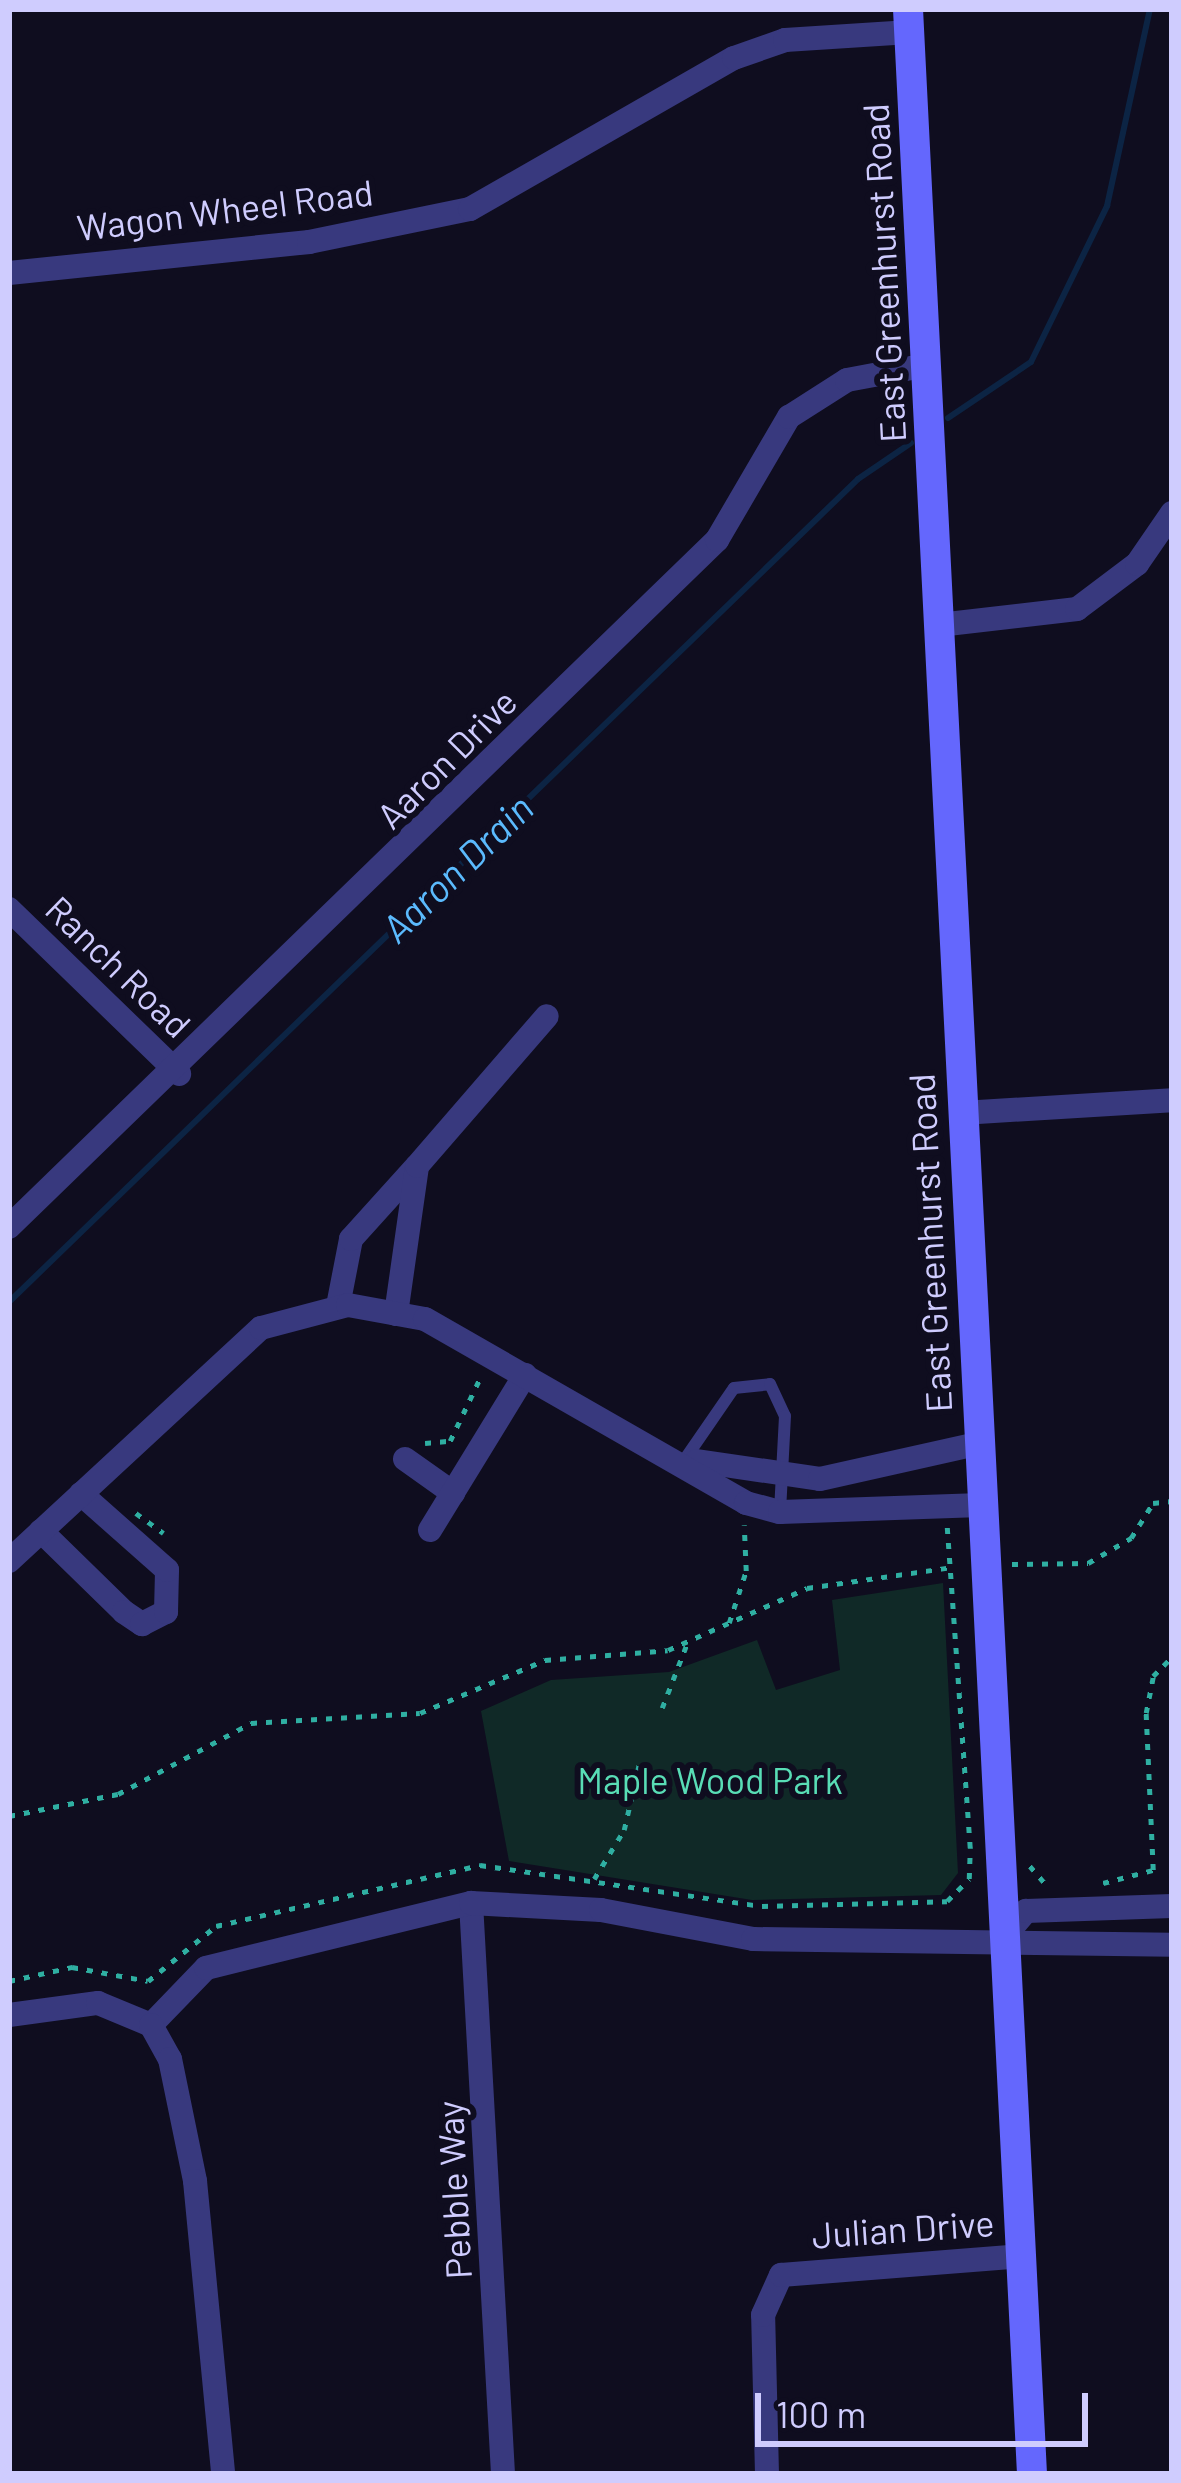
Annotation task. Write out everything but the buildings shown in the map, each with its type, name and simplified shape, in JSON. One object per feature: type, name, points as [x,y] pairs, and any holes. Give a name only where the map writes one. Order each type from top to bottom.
[{"type":"main road","name":"East Greenhurst Road","points":[[909,20],[976,1444],[981,1504],[1004,1569],[1005,1936],[1032,2474]]},
{"type":"street","name":"Wagon Wheel Road","points":[[9,273],[309,242],[470,209],[734,58],[785,40],[909,20]]},
{"type":"street","name":"Aaron Drive","points":[[9,1227],[179,1074],[717,540],[790,417],[847,380],[927,365]]},
{"type":"street","points":[[939,625],[1077,609],[1136,564],[1172,513]]},
{"type":"street","name":"Ranch Road","points":[[9,909],[179,1074]]},
{"type":"street","points":[[338,1306],[350,1239],[547,1016]]},
{"type":"street","points":[[962,1113],[1172,1100]]},
{"type":"street","points":[[396,1314],[417,1166]]},
{"type":"street","points":[[9,1561],[261,1328],[338,1306],[396,1314],[525,1375],[686,1459],[771,1517],[981,1504]]},
{"type":"street","points":[[430,1530],[525,1375]]},
{"type":"street","points":[[686,1459],[780,1480],[885,1470],[976,1444]]},
{"type":"street","points":[[408,1447],[453,1493]]},
{"type":"street","points":[[41,1531],[142,1624],[166,1612],[167,1570],[81,1494]]},
{"type":"street","points":[[152,2025],[206,1968],[471,1903],[601,1910],[753,1939],[1005,1936],[1028,1950],[1172,1945]]},
{"type":"street","name":"Pebble Way","points":[[471,1903],[503,2474]]},
{"type":"street","points":[[1005,1936],[1026,1911],[1172,1906]]},
{"type":"street","points":[[9,2015],[98,2003],[152,2025],[185,2122],[223,2474]]},
{"type":"street","name":"Julian Drive","points":[[767,2474],[763,2315],[781,2275],[1021,2256]]},
{"type":"lane","points":[[686,1459],[734,1388],[770,1384],[783,1400],[780,1480],[771,1517]]},
{"type":"path","points":[[408,1447],[450,1441],[479,1368]]},
{"type":"path","points":[[118,1499],[175,1548]]},
{"type":"path","points":[[9,1816],[118,1794],[251,1723],[420,1713],[545,1660],[688,1641],[807,1588],[953,1567],[1088,1563],[1131,1538],[1153,1503],[1172,1501]]},
{"type":"path","points":[[735,1509],[771,1517]]},
{"type":"path","points":[[729,1623],[747,1515]]},
{"type":"path","points":[[9,1982],[72,1967],[148,1981],[216,1926],[430,1869],[512,1865],[789,1907],[962,1892],[970,1848],[953,1567],[946,1524],[925,1515]]},
{"type":"path","points":[[1004,1569],[1011,1543]]},
{"type":"path","points":[[662,1708],[688,1641]]},
{"type":"path","points":[[1088,1884],[1153,1870],[1146,1713],[1153,1676],[1172,1657]]},
{"type":"path","points":[[594,1879],[624,1830],[640,1760]]},
{"type":"path","points":[[1028,1853],[1048,1888],[1068,1886]]},
{"type":"green space","name":"Maple Wood Park","points":[[943,1583],[958,1873],[941,1895],[752,1900],[509,1861],[481,1711],[551,1680],[669,1672],[757,1640],[776,1690],[840,1670],[832,1600]]},
{"type":"waterway","name":"Aaron Drain","points":[[948,418],[1031,362],[1107,206],[1150,9]]},
{"type":"waterway","name":"Aaron Drain","points":[[9,1302],[858,479],[911,443]]}]
